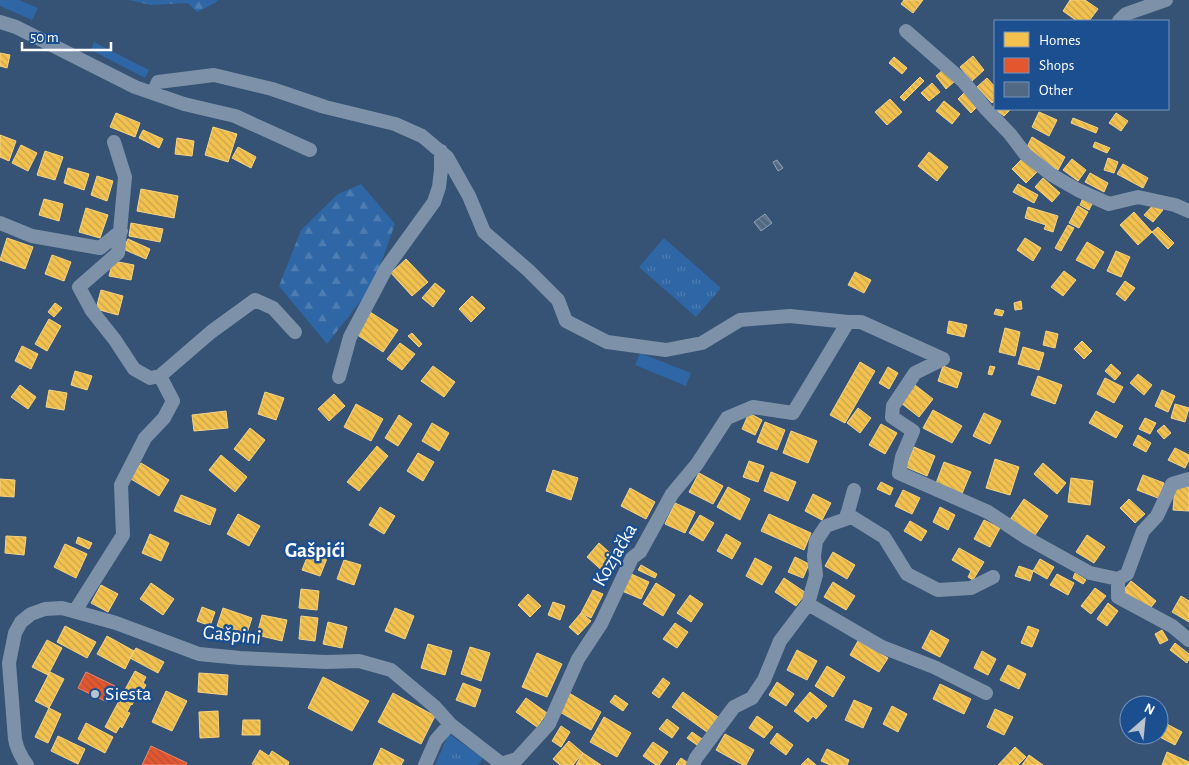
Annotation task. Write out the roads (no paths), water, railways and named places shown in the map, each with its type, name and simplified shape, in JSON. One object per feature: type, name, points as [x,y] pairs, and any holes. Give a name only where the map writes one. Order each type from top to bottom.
[{"type":"street","points":[[1120,20],[1126,14],[1166,0]]},
{"type":"street","points":[[0,22],[16,27],[135,87],[184,104],[234,116],[310,150]]},
{"type":"street","points":[[906,31],[963,81],[1026,155],[1052,175],[1078,190],[1109,204],[1138,197],[1175,205],[1189,211]]},
{"type":"street","points":[[153,93],[158,82],[214,75],[272,89],[325,107],[395,124],[422,136],[447,157],[469,196],[484,232],[528,270],[558,300],[566,321],[607,342],[666,350],[702,343],[740,320],[790,316],[861,322],[943,359],[915,373],[893,406],[892,417],[913,430],[902,457],[899,473],[988,512],[1027,538],[1090,573],[1118,580],[1127,574],[1143,531],[1157,516],[1172,484],[1189,479]]},
{"type":"street","points":[[114,142],[125,177],[118,253],[79,287],[92,311],[116,340],[134,369],[150,378],[160,376],[211,332],[255,300],[273,308],[295,332]]},
{"type":"street","points":[[339,378],[350,337],[387,268],[434,202],[439,187],[441,151]]},
{"type":"street","points":[[0,223],[32,236],[100,248],[121,231]]},
{"type":"street","name":"Kozjačka","points":[[502,764],[517,759],[549,724],[578,659],[601,624],[632,558],[640,552],[672,494],[697,464],[727,418],[753,406],[793,413],[848,322]]},
{"type":"street","points":[[75,611],[123,535],[121,485],[145,438],[164,418],[173,401],[160,376]]},
{"type":"street","points":[[693,765],[696,758],[734,707],[752,698],[764,680],[780,640],[808,604],[816,575],[814,556],[816,541],[826,526],[846,519],[854,490]]},
{"type":"street","points":[[847,514],[884,537],[908,574],[938,590],[971,588],[993,577]]},
{"type":"street","points":[[1118,580],[1118,597],[1172,626],[1189,640]]},
{"type":"street","points":[[808,604],[882,647],[934,667],[986,694]]},
{"type":"street","name":"Gašpini","points":[[27,765],[17,748],[14,732],[9,663],[15,633],[21,622],[31,614],[45,608],[62,608],[116,623],[199,654],[326,662],[359,661],[391,670],[434,706],[450,724],[502,764]]},
{"type":"street","points":[[425,765],[436,740],[450,724]]},
{"type":"place","name":"Siesta","points":[[95,694]]},
{"type":"district","name":"Gašpići","points":[[315,550]]}]
